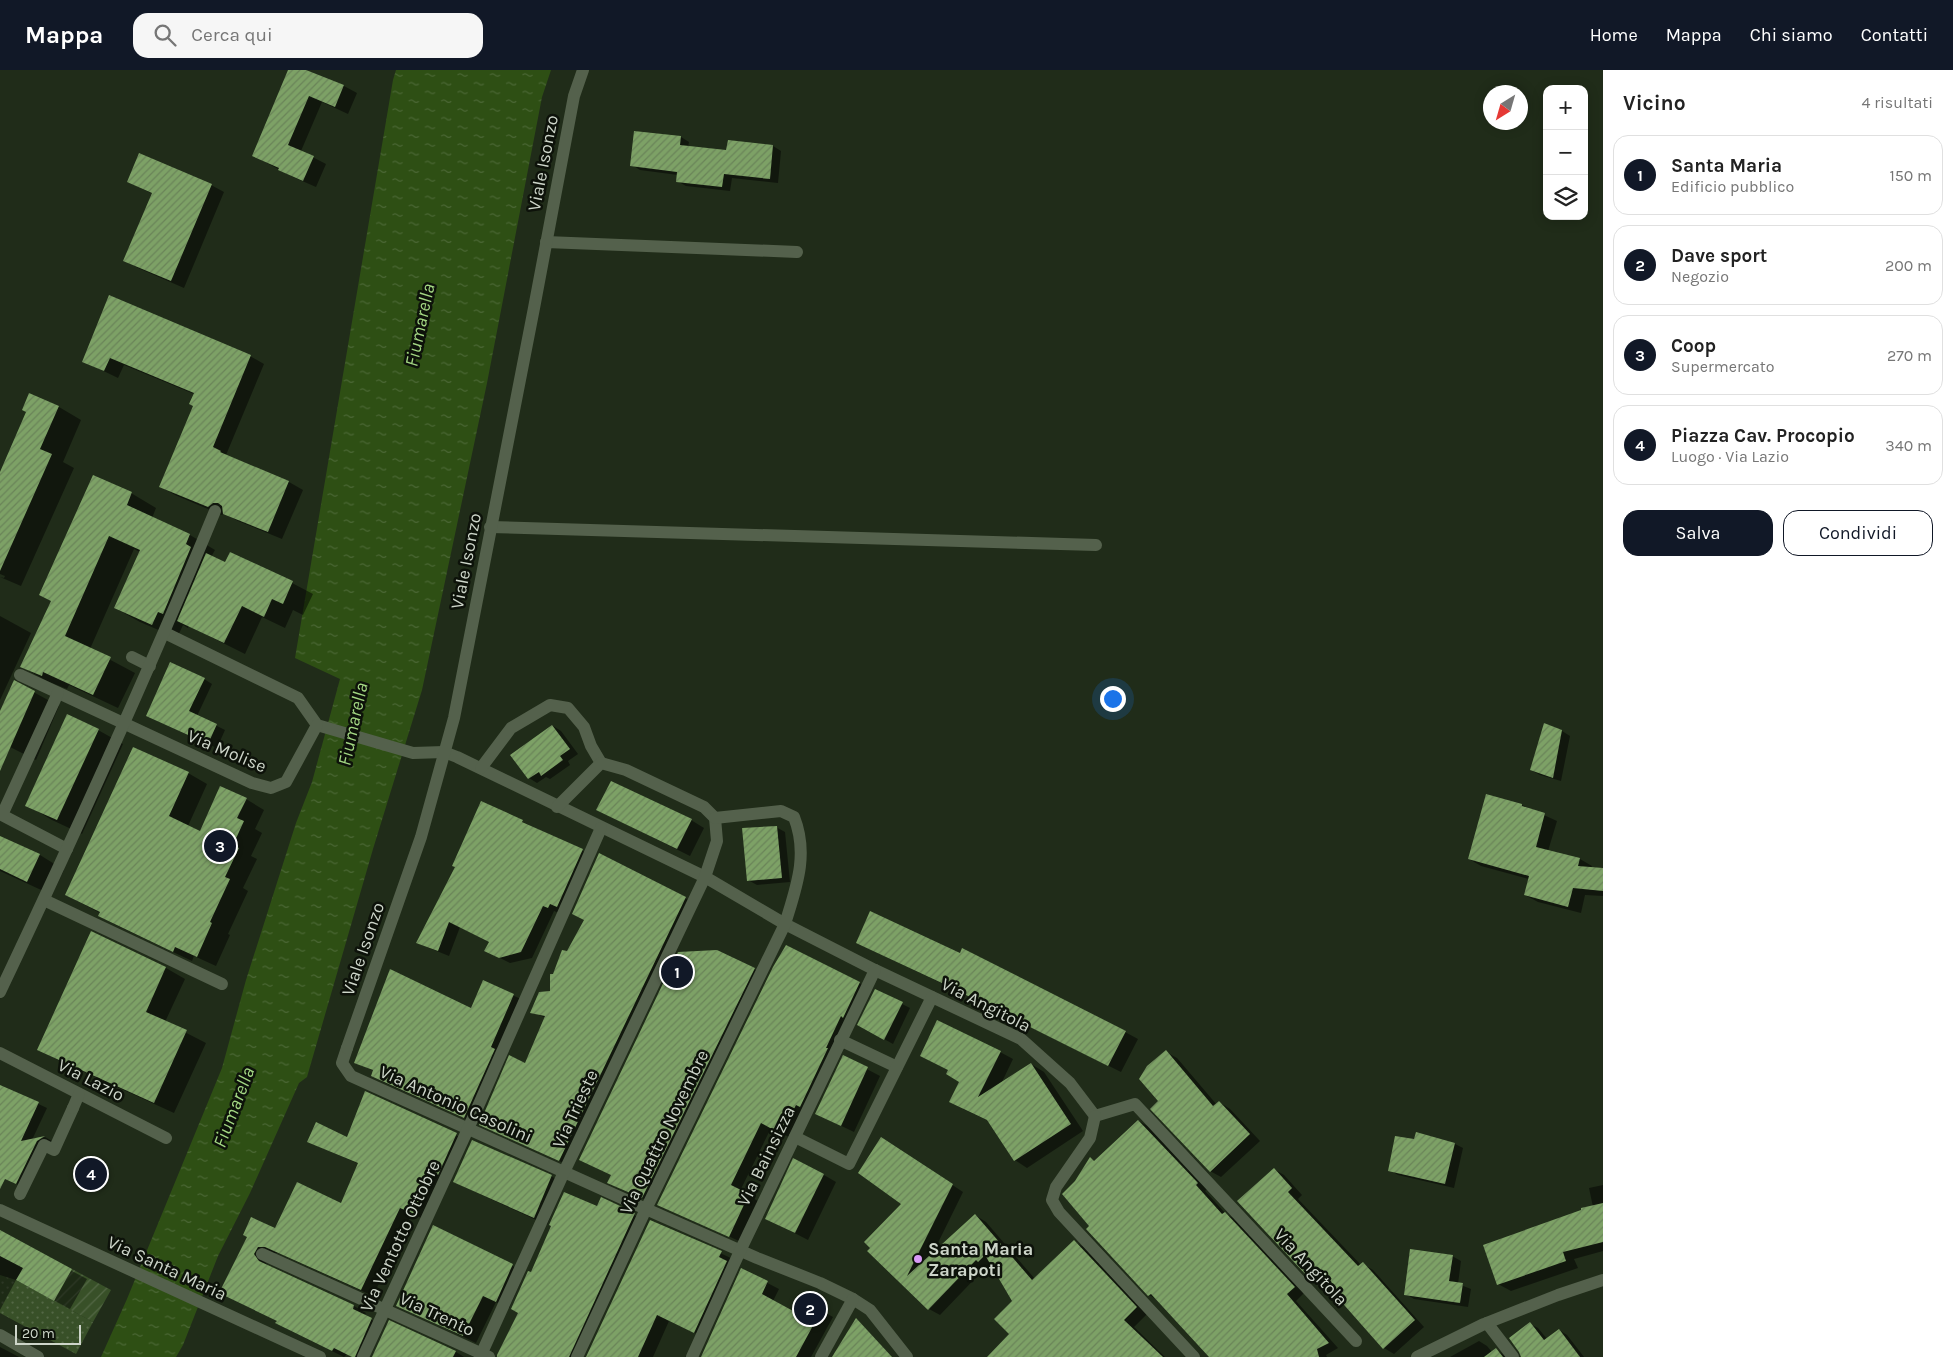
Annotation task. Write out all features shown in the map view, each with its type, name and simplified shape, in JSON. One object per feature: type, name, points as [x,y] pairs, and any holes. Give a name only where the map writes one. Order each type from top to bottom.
[{"type":"street","name":"Viale Isonzo","points":[[347,1048],[421,837],[454,718],[574,96],[583,70]]},
{"type":"street","points":[[546,242],[796,252]]},
{"type":"street","points":[[0,992],[44,900],[165,633],[215,511]]},
{"type":"street","points":[[490,527],[1096,545]]},
{"type":"street","points":[[165,633],[298,698],[317,725],[413,753],[444,752]]},
{"type":"street","points":[[132,658],[150,666]]},
{"type":"street","name":"Via Molise","points":[[20,675],[123,725],[252,783],[271,788],[286,782],[317,725]]},
{"type":"street","points":[[58,693],[2,815],[67,849]]},
{"type":"street","points":[[481,768],[511,728],[550,705],[568,708],[584,727],[591,746],[601,763],[626,770],[704,807],[714,818]]},
{"type":"street","name":"Via Angitola","points":[[444,752],[481,768],[557,807],[705,877],[784,924],[875,970],[1021,1039],[1070,1083],[1095,1116],[1135,1104],[1356,1341]]},
{"type":"street","points":[[557,807],[601,763]]},
{"type":"street","name":"Via Quattro Novembre","points":[[578,1357],[646,1209],[784,924],[799,878],[800,832],[794,817],[781,811],[714,818]]},
{"type":"street","name":"Via Trieste","points":[[484,1356],[564,1172],[705,877],[717,841],[714,818]]},
{"type":"street","name":"Via Ventotto Ottobre","points":[[363,1357],[468,1129],[601,828]]},
{"type":"street","points":[[44,900],[222,984]]},
{"type":"street","name":"Via Bainsizza","points":[[692,1357],[740,1251],[875,970]]},
{"type":"street","points":[[795,1137],[849,1164],[932,997]]},
{"type":"street","points":[[840,1040],[897,1067]]},
{"type":"street","name":"Via Antonio Casolini","points":[[347,1048],[342,1064],[351,1076],[740,1251],[820,1283],[852,1299],[870,1310],[906,1356]]},
{"type":"street","name":"Via Lazio","points":[[0,1053],[166,1138]]},
{"type":"street","points":[[20,1194],[44,1145],[54,1150],[79,1094]]},
{"type":"street","points":[[1095,1116],[1090,1138],[1056,1187],[1052,1200],[1059,1212],[1194,1357]]},
{"type":"street","name":"Via Santa Maria","points":[[0,1210],[201,1304],[320,1357]]},
{"type":"street","name":"Via Trento","points":[[262,1254],[484,1356]]},
{"type":"street","points":[[1417,1357],[1487,1323],[1558,1295],[1603,1280]]},
{"type":"street","points":[[821,1357],[852,1299]]},
{"type":"street","points":[[1487,1323],[1513,1357]]},
{"type":"street","points":[[0,1335],[38,1357]]},
{"type":"shaded area","points":[[72,1269],[111,1290],[93,1322],[54,1301]]},
{"type":"shaded area","points":[[0,1275],[16,1280],[93,1322],[76,1354],[0,1313]]},
{"type":"water","name":"Fiumarella","points":[[396,70],[551,70],[542,97],[487,383],[422,690],[373,849],[307,1077],[299,1083],[250,1193],[218,1256],[183,1345],[176,1357],[101,1357],[127,1299],[222,1068],[246,980],[296,823],[312,782],[340,679],[295,658]]},
{"type":"building","points":[[288,70],[306,70],[344,85],[335,107],[309,96],[288,145],[314,156],[303,181],[252,156]]},
{"type":"building","points":[[634,131],[681,136],[680,145],[726,150],[728,140],[773,145],[770,179],[724,174],[722,187],[676,182],[677,172],[630,166]]},
{"type":"building","points":[[139,153],[212,184],[171,281],[123,261],[152,193],[127,182]]},
{"type":"building","points":[[109,295],[251,355],[213,447],[220,452],[289,481],[268,532],[223,514],[222,506],[218,503],[213,503],[208,507],[159,487],[193,406],[189,404],[194,393],[110,358],[104,371],[82,362]]},
{"type":"building","points":[[29,393],[59,406],[40,449],[52,454],[0,571],[0,472],[26,412],[22,410]]},
{"type":"building","points":[[93,475],[132,492],[127,505],[190,534],[186,544],[191,547],[163,614],[158,612],[152,625],[114,608],[140,550],[109,536],[65,636],[111,657],[93,695],[43,672],[42,676],[20,667],[51,601],[39,595]]},
{"type":"building","points":[[230,552],[293,581],[283,604],[272,599],[264,617],[242,606],[224,643],[177,621],[206,553],[225,562]]},
{"type":"building","points":[[170,662],[205,678],[189,711],[217,724],[208,744],[146,716]]},
{"type":"building","points":[[14,680],[35,691],[0,771],[0,711]]},
{"type":"building","points":[[67,714],[99,729],[57,820],[25,806]]},
{"type":"building","points":[[1544,723],[1562,730],[1553,778],[1530,770]]},
{"type":"building","points":[[552,725],[570,749],[560,756],[563,760],[541,776],[539,772],[528,779],[510,755]]},
{"type":"building","points":[[133,747],[189,772],[169,816],[200,831],[220,786],[247,798],[237,818],[244,821],[233,845],[239,848],[225,877],[230,879],[210,922],[212,923],[197,957],[175,947],[173,952],[98,916],[100,912],[65,895]]},
{"type":"building","points":[[611,781],[692,819],[677,849],[596,810]]},
{"type":"building","points":[[1486,794],[1522,804],[1522,806],[1545,813],[1536,847],[1580,858],[1578,866],[1603,868],[1603,891],[1573,888],[1568,907],[1524,895],[1529,876],[1468,859]]},
{"type":"building","points":[[481,801],[523,820],[522,822],[583,849],[557,907],[550,904],[548,908],[543,906],[521,952],[499,958],[484,951],[489,942],[449,922],[438,951],[416,943],[455,867],[452,866]]},
{"type":"building","points":[[777,826],[782,878],[747,881],[742,828]]},
{"type":"building","points":[[0,836],[40,854],[27,882],[0,869]]},
{"type":"building","points":[[599,853],[686,897],[559,1161],[479,1125],[509,1055],[525,1063],[545,1016],[530,1013],[539,992],[550,991],[550,974],[553,974],[562,950],[567,951],[584,920],[572,914]]},
{"type":"building","points":[[870,911],[960,953],[962,948],[1126,1031],[1108,1066],[944,984],[856,943]]},
{"type":"building","points":[[91,931],[166,967],[146,1012],[187,1030],[154,1103],[37,1050]]},
{"type":"building","points":[[786,945],[860,982],[843,1018],[841,1016],[800,1107],[796,1105],[781,1134],[761,1123],[731,1185],[749,1194],[729,1237],[657,1205],[773,967]]},
{"type":"building","points":[[717,950],[755,968],[642,1198],[607,1183],[611,1175],[579,1160],[678,952]]},
{"type":"building","points":[[390,969],[471,1008],[483,980],[514,994],[491,1047],[495,1049],[464,1118],[371,1076],[373,1070],[354,1063]]},
{"type":"building","points":[[875,989],[903,1002],[884,1040],[857,1025]]},
{"type":"building","points":[[937,1020],[1001,1051],[978,1097],[1031,1063],[1071,1124],[1014,1161],[987,1120],[949,1102],[959,1082],[946,1074],[948,1070],[920,1056]]},
{"type":"building","points":[[1166,1050],[1213,1106],[1219,1101],[1250,1134],[1210,1172],[1150,1109],[1158,1101],[1139,1079],[1147,1066]]},
{"type":"building","points":[[843,1055],[868,1067],[841,1126],[815,1114]]},
{"type":"building","points":[[0,1085],[39,1102],[21,1141],[45,1136],[37,1141],[16,1184],[5,1179],[0,1189]]},
{"type":"building","points":[[365,1091],[457,1133],[438,1175],[431,1174],[414,1214],[400,1208],[361,1290],[265,1247],[258,1247],[254,1254],[259,1261],[354,1305],[353,1309],[372,1318],[355,1357],[352,1357],[334,1348],[332,1351],[275,1323],[277,1321],[219,1293],[247,1237],[243,1235],[251,1217],[275,1228],[297,1182],[341,1203],[358,1163],[307,1142],[316,1122],[347,1137]]},
{"type":"building","points":[[1138,1120],[1198,1183],[1196,1185],[1222,1214],[1225,1212],[1295,1287],[1287,1294],[1329,1343],[1317,1349],[1319,1357],[1209,1357],[1151,1294],[1148,1296],[1086,1229],[1089,1226],[1062,1194],[1075,1181],[1090,1157],[1094,1161]]},
{"type":"building","points":[[1416,1132],[1455,1143],[1445,1184],[1388,1171],[1395,1136],[1414,1139]]},
{"type":"building","points":[[881,1137],[953,1184],[907,1276],[975,1214],[1032,1280],[1074,1240],[1137,1307],[1124,1320],[1163,1357],[987,1357],[1009,1334],[994,1319],[1012,1301],[985,1255],[978,1262],[976,1260],[928,1310],[867,1251],[870,1248],[864,1242],[901,1204],[858,1173]]},
{"type":"building","points":[[472,1140],[552,1175],[534,1218],[453,1182]]},
{"type":"building","points":[[793,1158],[824,1174],[795,1233],[765,1219]]},
{"type":"building","points":[[1274,1168],[1292,1188],[1288,1192],[1358,1266],[1363,1262],[1415,1320],[1383,1349],[1315,1272],[1313,1274],[1311,1272],[1307,1276],[1237,1201]]},
{"type":"building","points":[[564,1192],[597,1206],[601,1197],[635,1213],[569,1357],[497,1357],[518,1313],[511,1309],[528,1271],[531,1272]]},
{"type":"building","points":[[1603,1203],[1603,1242],[1563,1252],[1566,1261],[1497,1285],[1483,1245],[1581,1210],[1581,1208]]},
{"type":"building","points":[[650,1220],[722,1251],[719,1257],[727,1261],[694,1333],[657,1315],[638,1357],[586,1357]]},
{"type":"building","points":[[433,1225],[513,1264],[496,1302],[483,1296],[463,1336],[396,1306]]},
{"type":"building","points":[[0,1230],[72,1269],[54,1301],[16,1280],[23,1268],[0,1256]]},
{"type":"building","points":[[1410,1249],[1453,1255],[1449,1281],[1463,1283],[1460,1303],[1404,1295]]},
{"type":"building","points":[[741,1268],[768,1281],[762,1294],[795,1312],[802,1298],[822,1309],[796,1357],[701,1357]]},
{"type":"building","points":[[856,1318],[892,1357],[832,1357]]},
{"type":"building","points":[[389,1320],[456,1351],[453,1357],[372,1357]]},
{"type":"building","points":[[1530,1322],[1544,1340],[1559,1329],[1580,1357],[1521,1357],[1509,1338]]},
{"type":"building","points":[[1496,1348],[1503,1357],[1484,1357]]},
{"type":"place","name":"Coop","points":[[220,846]]},
{"type":"place","name":"Santa Maria","points":[[677,972]]},
{"type":"place","name":"Piazza Cav. Procopio","points":[[91,1174]]},
{"type":"place","name":"Santa Maria Zarapoti","points":[[918,1259]]},
{"type":"place","name":"Dave sport","points":[[810,1309]]}]
